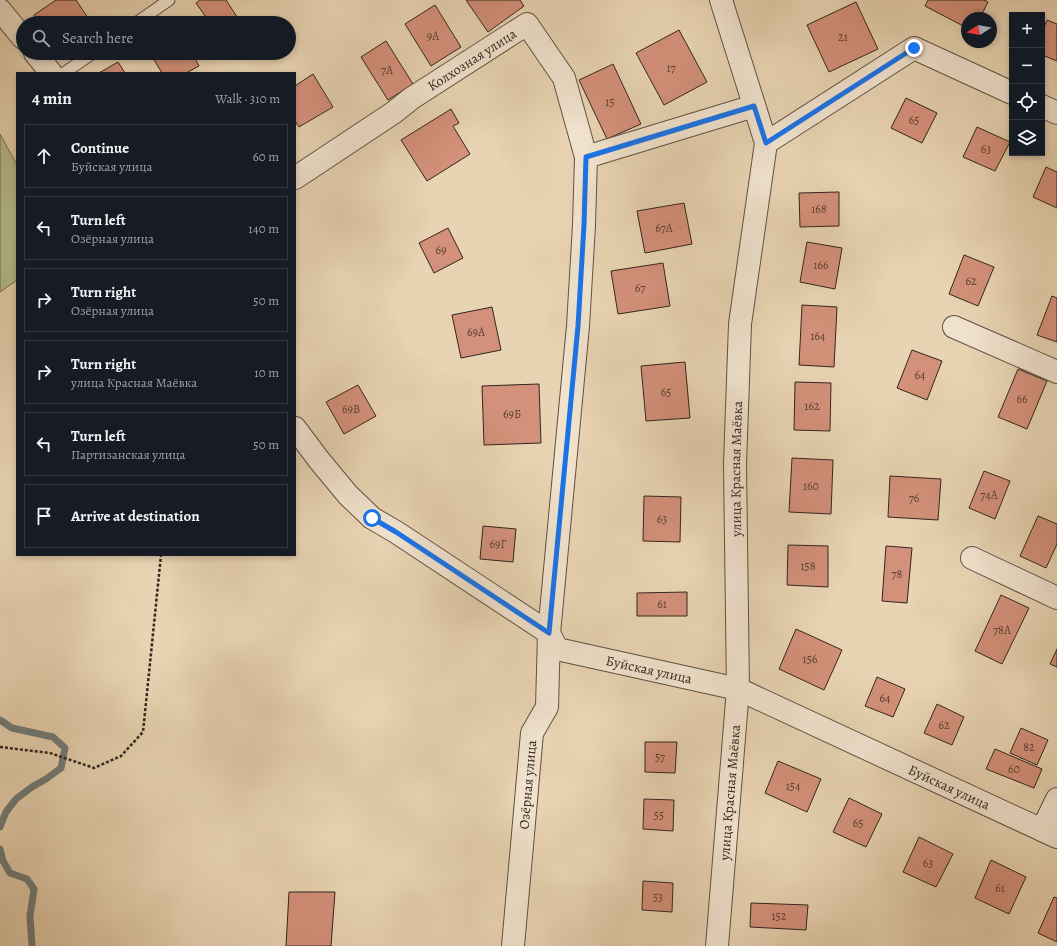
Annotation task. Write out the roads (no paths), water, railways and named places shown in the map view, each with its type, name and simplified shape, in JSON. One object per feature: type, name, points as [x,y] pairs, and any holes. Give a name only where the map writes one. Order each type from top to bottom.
[{"type":"street","name":"улица Красная Маёвка","points":[[717,946],[738,689],[735,464],[740,324],[766,143],[721,0]]},
{"type":"street","points":[[0,10],[16,29]]},
{"type":"street","name":"Колхозная улица","points":[[296,177],[393,113],[412,98],[527,24],[564,78],[586,157]]},
{"type":"street","points":[[766,143],[914,48],[1009,92]]},
{"type":"street","points":[[41,60],[50,72]]},
{"type":"street","points":[[586,157],[754,106]]},
{"type":"street","points":[[1045,107],[1057,113]]},
{"type":"street","name":"Озёрная улица","points":[[513,946],[532,733],[547,707],[549,633],[578,326],[584,225],[586,157]]},
{"type":"street","points":[[954,326],[1057,372]]},
{"type":"street","name":"Буйская улица","points":[[296,429],[348,495],[372,518],[396,532],[549,633],[557,649],[738,689],[1049,834]]},
{"type":"street","points":[[972,558],[1057,598]]},
{"type":"street","points":[[1049,834],[1057,799]]},
{"type":"lane","points":[[146,16],[169,0]]},
{"type":"lane","points":[[65,72],[83,60]]},
{"type":"waterway","points":[[0,720],[12,728],[53,737],[65,748],[61,768],[16,799],[6,812],[0,827]]},
{"type":"waterway","points":[[0,849],[3,861],[10,873],[27,879],[34,889],[30,916],[32,946]]}]
